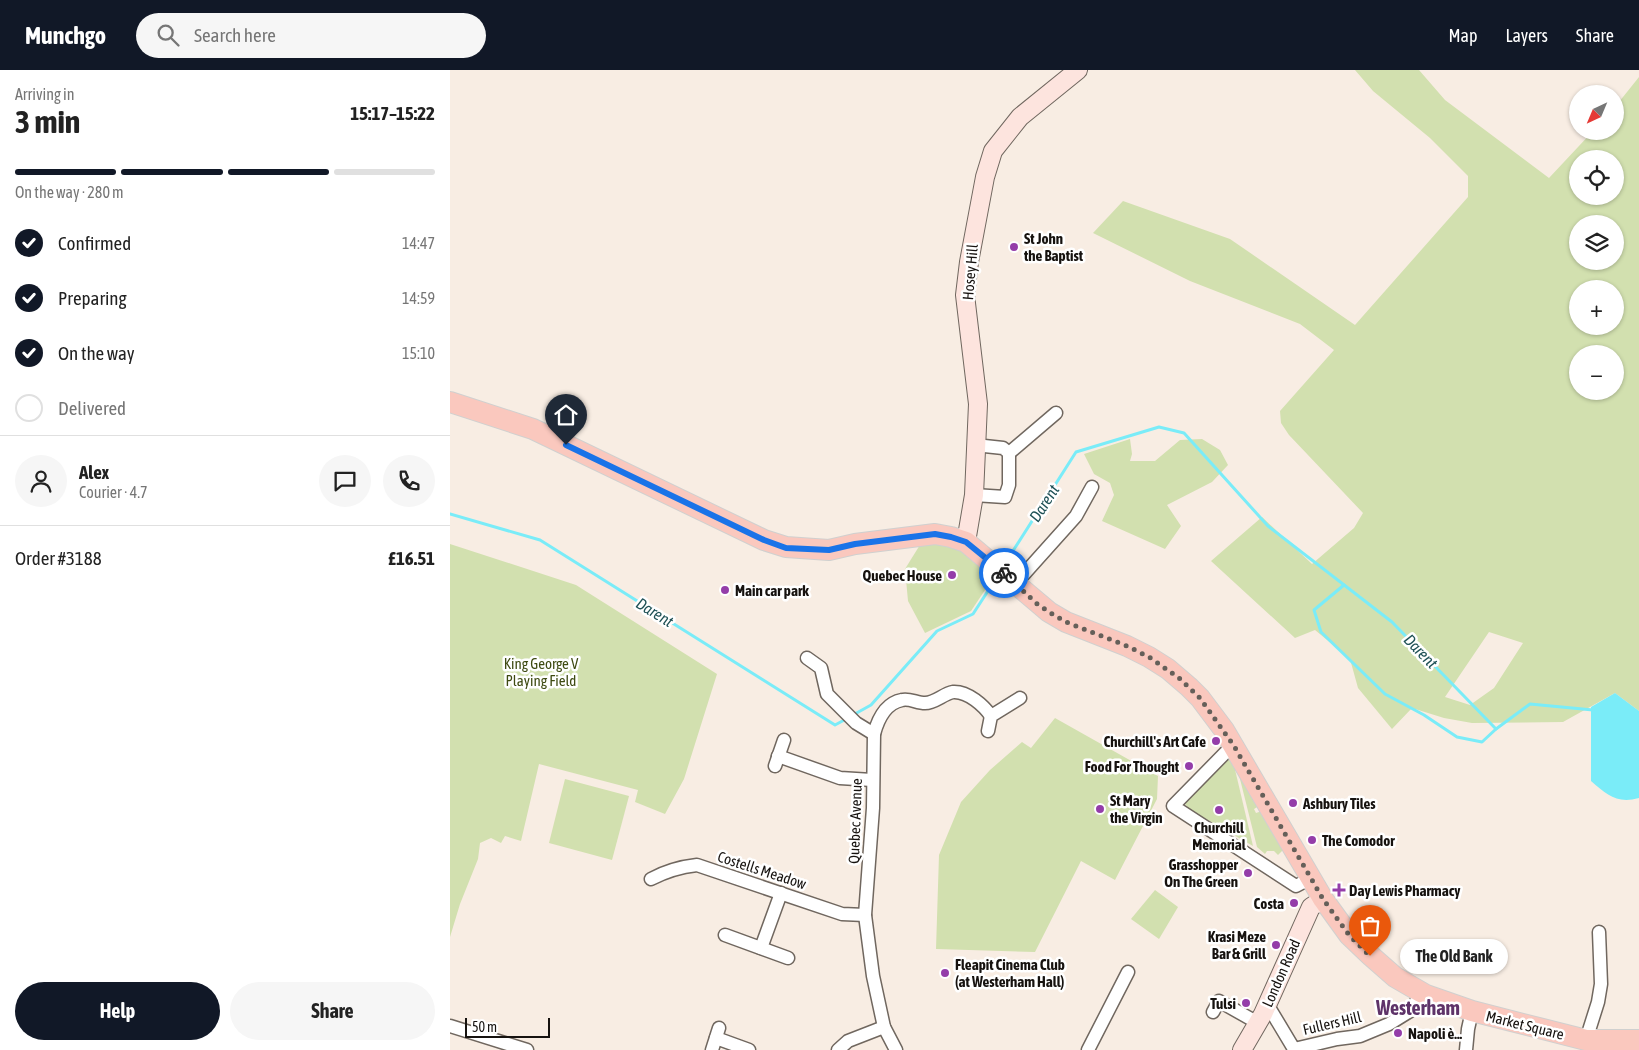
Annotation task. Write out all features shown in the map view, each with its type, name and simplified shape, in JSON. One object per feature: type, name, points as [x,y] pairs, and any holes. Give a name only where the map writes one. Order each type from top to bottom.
[{"type":"main road","name":"Hosey Hill","points":[[966,542],[974,495],[978,404],[965,295],[969,262],[985,177],[993,151],[1020,117],[1078,70]]},
{"type":"main road","points":[[450,402],[533,429],[764,540],[786,548],[829,550],[865,543],[935,534],[966,542]]},
{"type":"main road","name":"Market Square","points":[[966,542],[1016,583],[1036,603],[1057,617],[1127,646],[1168,669],[1200,698],[1234,746],[1323,899],[1349,935],[1394,977],[1423,992],[1472,1011],[1589,1044],[1639,1040]]},
{"type":"main road","name":"London Road","points":[[1242,1050],[1266,1007],[1308,912],[1323,899]]},
{"type":"street","points":[[974,495],[1005,497],[1009,485],[1010,453],[1056,413]]},
{"type":"street","points":[[975,445],[1003,448],[1010,453]]},
{"type":"street","points":[[1016,583],[1076,516],[1092,487]]},
{"type":"street","points":[[807,658],[821,668],[827,694],[856,723],[874,734]]},
{"type":"street","name":"Quebec Avenue","points":[[896,1050],[884,1027],[873,976],[865,914],[873,808],[874,734],[877,722],[885,710],[903,699],[925,703],[953,692],[973,698],[991,716]]},
{"type":"street","points":[[988,731],[991,716],[1020,698]]},
{"type":"street","points":[[784,740],[776,761],[840,778],[872,780]]},
{"type":"street","points":[[1234,746],[1173,806],[1296,886],[1311,878]]},
{"type":"street","name":"Costells Meadow","points":[[651,879],[674,869],[697,865],[842,914],[865,914]]},
{"type":"street","points":[[761,948],[781,893]]},
{"type":"street","points":[[1589,1044],[1601,984],[1598,932]]},
{"type":"street","points":[[725,935],[788,958]]},
{"type":"street","points":[[1088,1050],[1128,972]]},
{"type":"street","name":"Fullers Hill","points":[[1294,1049],[1338,1044],[1360,1036],[1406,1015],[1416,1004],[1423,992]]},
{"type":"street","points":[[1216,1007],[1258,1023]]},
{"type":"street","points":[[1266,1007],[1270,1009],[1294,1049]]},
{"type":"street","points":[[1466,1050],[1472,1011]]},
{"type":"street","points":[[450,1026],[527,1050]]},
{"type":"street","points":[[838,1050],[848,1041],[884,1027]]},
{"type":"street","points":[[716,1038],[748,1050]]},
{"type":"green space","points":[[1355,70],[1419,70],[1445,100],[1549,178],[1569,157],[1569,205],[1624,205],[1624,150],[1575,150],[1585,140],[1624,140],[1624,96],[1639,77],[1639,711],[1615,693],[1563,722],[1472,723],[1444,718],[1412,708],[1392,729],[1358,688],[1350,659],[1315,630],[1295,638],[1211,561],[1262,517],[1312,564],[1354,528],[1363,513],[1289,435],[1281,423],[1280,411],[1334,350],[1300,324],[1190,281],[1093,233],[1123,201],[1230,239],[1355,325],[1468,197],[1468,176],[1430,138],[1373,91]],"holes":[[[1489,632],[1523,643],[1494,688],[1470,705],[1445,697]]]},
{"type":"green space","points":[[1130,439],[1132,454],[1130,461],[1155,461],[1180,440],[1202,439],[1220,450],[1228,465],[1212,482],[1167,505],[1181,526],[1165,549],[1102,521],[1114,495],[1110,483],[1094,474],[1084,454]]},
{"type":"green space","points":[[923,540],[953,546],[974,558],[995,575],[971,611],[925,633],[908,601],[905,569]]},
{"type":"green space","name":"King George V Playing Field","points":[[450,544],[576,585],[717,674],[684,779],[665,814],[635,802],[638,790],[539,764],[521,841],[505,836],[501,843],[491,838],[480,843],[478,859],[460,904],[450,937]]},
{"type":"green space","points":[[1055,718],[1158,776],[1157,799],[1115,880],[1081,861],[1035,952],[936,949],[939,855],[961,802],[990,770],[1022,742],[1031,748]]},
{"type":"green space","points":[[1228,759],[1233,761],[1253,846],[1190,810],[1185,804]]},
{"type":"green space","points":[[1238,771],[1259,806],[1254,809],[1256,813],[1262,811],[1286,847],[1278,855],[1274,851],[1267,851],[1265,854],[1257,847]]},
{"type":"green space","points":[[565,779],[629,796],[612,860],[549,843]]},
{"type":"green space","points":[[1155,890],[1178,907],[1159,939],[1131,919]]},
{"type":"water","points":[[1615,693],[1639,711],[1639,798],[1631,800],[1613,797],[1591,781],[1591,707]]},
{"type":"waterway","name":"Darent","points":[[1004,565],[1076,452],[1159,427],[1184,433],[1268,526],[1392,622],[1496,729],[1530,704],[1593,710]]},
{"type":"waterway","name":"Darent","points":[[450,514],[540,540],[835,725],[848,718]]},
{"type":"waterway","name":"Darent","points":[[853,715],[871,705],[937,631],[973,614],[997,577]]},
{"type":"waterway","points":[[1344,585],[1314,610],[1321,632],[1385,694],[1424,715],[1457,737],[1482,742],[1496,729]]},
{"type":"way so far","points":[[1004,573],[1036,603],[1049,612],[1066,622],[1127,646],[1149,657],[1168,669],[1200,698],[1234,746],[1334,916],[1349,935],[1370,956]]},
{"type":"place","name":"St John the Baptist","points":[[1014,247]]},
{"type":"place","name":"Quebec House","points":[[952,575]]},
{"type":"place","name":"Main car park","points":[[725,590]]},
{"type":"place","name":"Churchill's Art Cafe","points":[[1216,741]]},
{"type":"place","name":"Food For Thought","points":[[1189,766]]},
{"type":"place","name":"Ashbury Tiles","points":[[1293,803]]},
{"type":"place","name":"St Mary the Virgin","points":[[1100,809]]},
{"type":"place","name":"Churchill Memorial","points":[[1219,810]]},
{"type":"place","name":"The Comodor","points":[[1312,840]]},
{"type":"place","name":"Grasshopper On The Green","points":[[1248,873]]},
{"type":"place","name":"Day Lewis Pharmacy","points":[[1339,890]]},
{"type":"place","name":"Costa","points":[[1294,903]]},
{"type":"place","name":"Krasi Meze Bar & Grill","points":[[1276,945]]},
{"type":"place","name":"The Old Bank","points":[[1370,956]]},
{"type":"place","name":"Fleapit Cinema Club (at Westerham Hall)","points":[[945,973]]},
{"type":"place","name":"Tulsi","points":[[1246,1003]]},
{"type":"place","name":"Napoli è...","points":[[1398,1033]]},
{"type":"district","name":"Westerham","points":[[1418,1007]]},
{"type":"route","points":[[566,445],[764,540],[786,548],[829,550],[855,544],[935,534],[966,542],[1004,573]]}]
